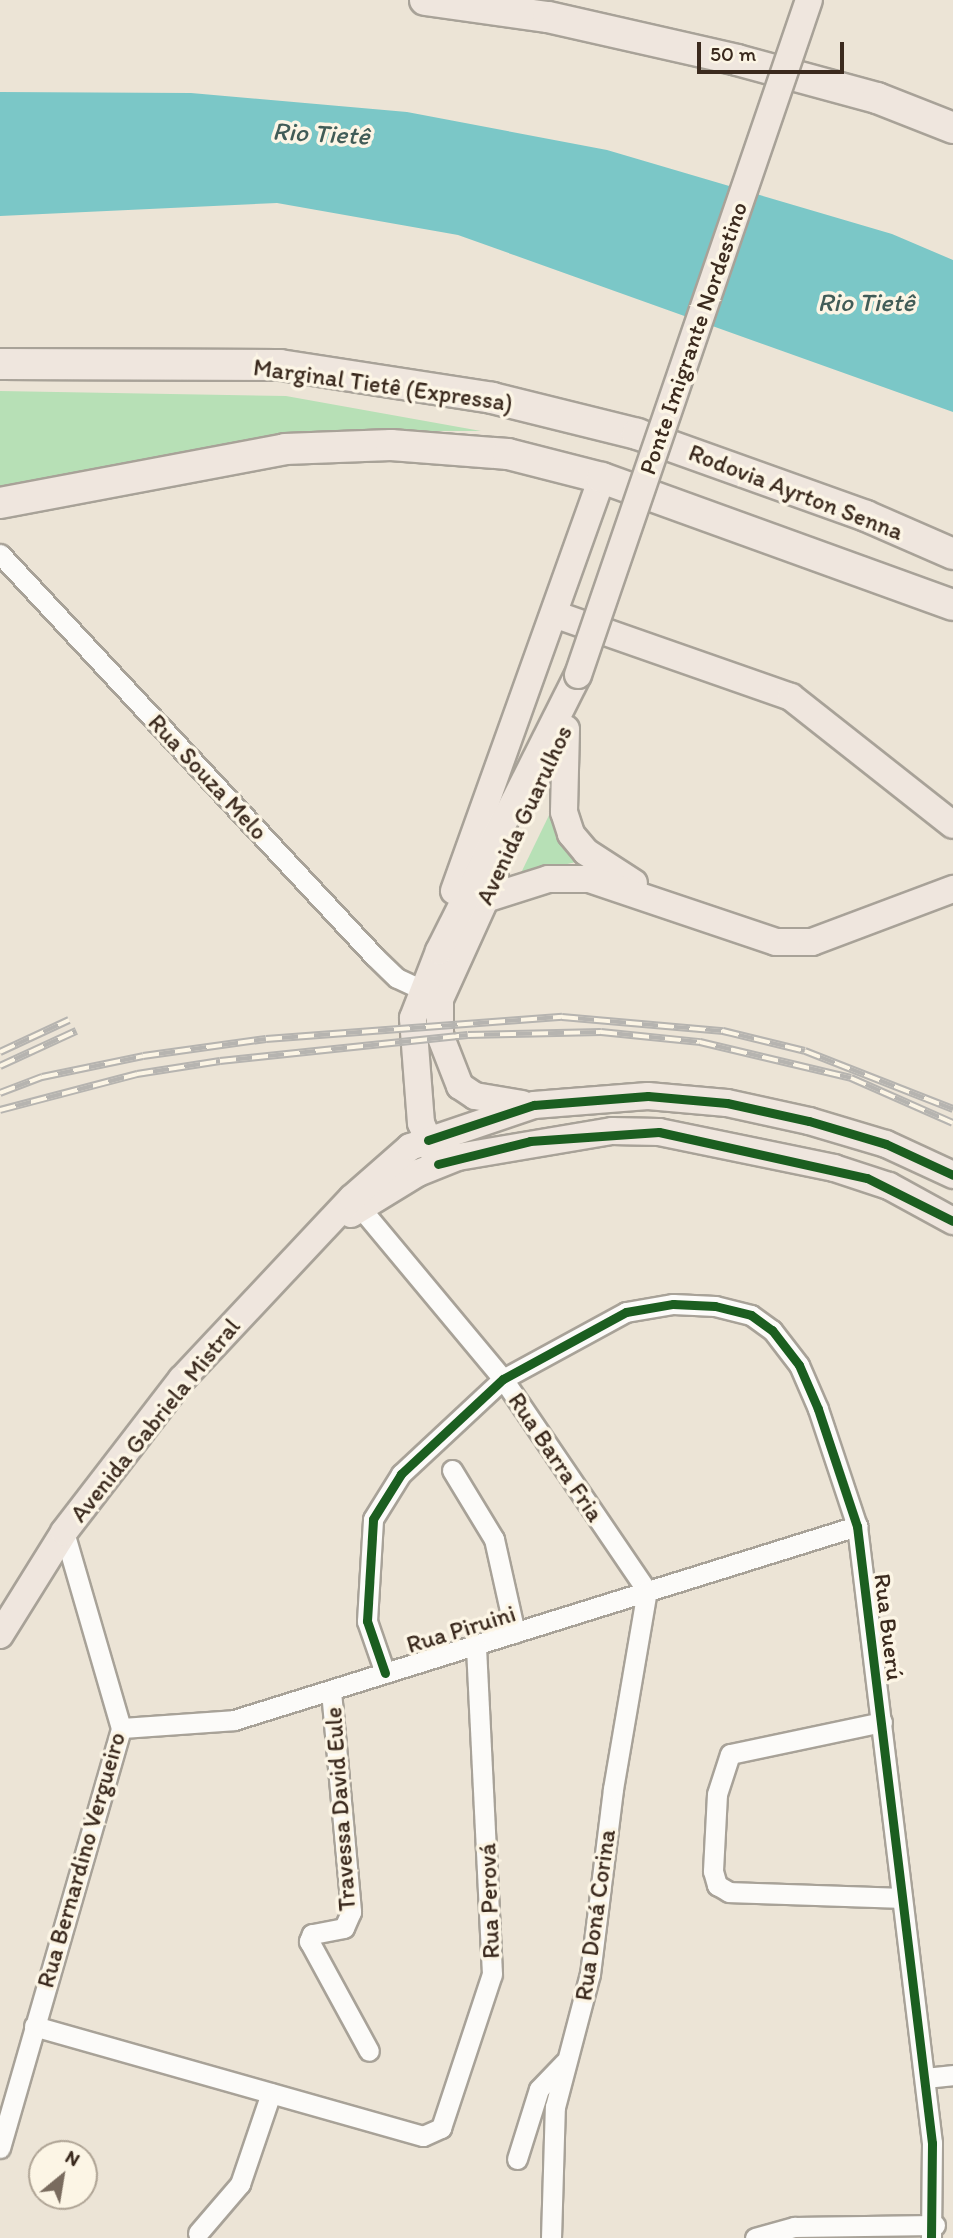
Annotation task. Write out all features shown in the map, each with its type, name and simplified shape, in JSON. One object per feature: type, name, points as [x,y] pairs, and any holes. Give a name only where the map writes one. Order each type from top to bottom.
[{"type":"highway","points":[[425,0],[548,17],[953,117]]},
{"type":"highway","points":[[877,98],[953,128]]},
{"type":"highway","name":"Marginal Tietê (Expressa)","points":[[0,364],[66,360],[280,365],[492,398],[637,434]]},
{"type":"highway","name":"Rodovia Ayrton Senna","points":[[637,434],[866,516],[953,554]]},
{"type":"highway","points":[[0,503],[285,449],[391,445],[508,454],[602,478],[946,606]]},
{"type":"main road","name":"Ponte Imigrante Nordestino","points":[[577,676],[809,0]]},
{"type":"main road","name":"Avenida Guarulhos","points":[[439,951],[458,879],[602,478]]},
{"type":"main road","points":[[554,614],[791,697],[953,825]]},
{"type":"main road","name":"Avenida Guarulhos","points":[[534,1105],[475,1096],[460,1086],[442,1053],[440,999],[566,729],[577,676]]},
{"type":"main road","name":"Avenida Guarulhos","points":[[433,1152],[415,1079],[413,1018],[439,951],[577,676]]},
{"type":"main road","points":[[566,729],[564,812],[570,834],[586,852],[656,897]]},
{"type":"main road","points":[[485,899],[568,876],[656,897],[776,942],[812,942],[953,889]]},
{"type":"main road","points":[[381,1170],[415,1079]]},
{"type":"main road","points":[[433,1152],[534,1105],[648,1096],[727,1103],[906,1152],[953,1175]]},
{"type":"main road","points":[[433,1152],[530,1141],[659,1132],[775,1153],[889,1186],[953,1222]]},
{"type":"main road","name":"Avenida Gabriela Mistral","points":[[356,1204],[381,1170],[433,1152]]},
{"type":"main road","name":"Avenida Gabriela Mistral","points":[[0,1635],[64,1532],[182,1379],[333,1223],[356,1204],[433,1152]]},
{"type":"main road","points":[[889,1186],[901,1174],[906,1152]]},
{"type":"street","name":"Rua Souza Melo","points":[[0,554],[375,957],[397,978],[423,990]]},
{"type":"street","name":"Rua Barra Fria","points":[[356,1204],[503,1379],[647,1591]]},
{"type":"street","name":"Rua Buerú","points":[[385,1673],[367,1621],[373,1519],[401,1474],[503,1379],[626,1312],[673,1304],[751,1315],[799,1365],[857,1526],[925,2078],[933,2232]]},
{"type":"street","points":[[452,1470],[494,1539],[515,1633]]},
{"type":"street","name":"Rua Piruini","points":[[121,1728],[234,1720],[857,1526]]},
{"type":"street","name":"Rua Bernardino Vergueiro","points":[[0,2148],[121,1728],[64,1532]]},
{"type":"street","name":"Rua Doná Corina","points":[[551,2238],[555,2107],[590,1975],[612,1789],[647,1591]]},
{"type":"street","name":"Rua Perová","points":[[271,2093],[423,2136],[447,2120],[492,1974],[476,1645]]},
{"type":"street","name":"Travessa David Eule","points":[[331,1691],[351,1912],[344,1928],[312,1934],[309,1941],[369,2051]]},
{"type":"street","points":[[882,1722],[730,1754],[717,1794],[713,1871],[717,1885],[729,1892],[902,1898]]},
{"type":"street","points":[[34,2026],[271,2093],[240,2184],[198,2233]]},
{"type":"street","points":[[517,2159],[538,2089],[565,2062]]},
{"type":"street","points":[[925,2078],[953,2075]]},
{"type":"street","points":[[755,2238],[794,2227],[933,2232]]},
{"type":"green space","points":[[0,391],[286,396],[481,431],[326,431],[0,488]]},
{"type":"green space","points":[[553,807],[576,862],[520,875]]},
{"type":"water","name":"Rio Tietê","points":[[0,92],[191,93],[407,112],[607,150],[892,234],[953,260],[953,412],[458,235],[277,203],[0,216]]},
{"type":"railway","points":[[0,1093],[42,1077],[143,1056],[266,1039],[562,1017],[723,1031],[805,1051],[953,1109]]},
{"type":"railway","points":[[0,1052],[69,1020]]},
{"type":"railway","points":[[0,1066],[76,1031]]},
{"type":"railway","points":[[0,1110],[137,1074],[220,1061],[468,1035],[601,1032],[700,1042],[851,1078],[953,1123]]},
{"type":"cycle path","points":[[428,1140],[534,1105],[648,1096],[727,1103],[809,1121],[886,1144],[953,1175]]},
{"type":"cycle path","points":[[438,1164],[530,1141],[659,1132],[867,1178],[953,1221]]},
{"type":"cycle path","points":[[385,1673],[367,1621],[373,1519],[401,1474],[503,1379],[626,1312],[673,1304],[715,1306],[751,1315],[772,1330],[799,1365],[818,1409],[857,1526],[932,2143],[931,2238]]}]
